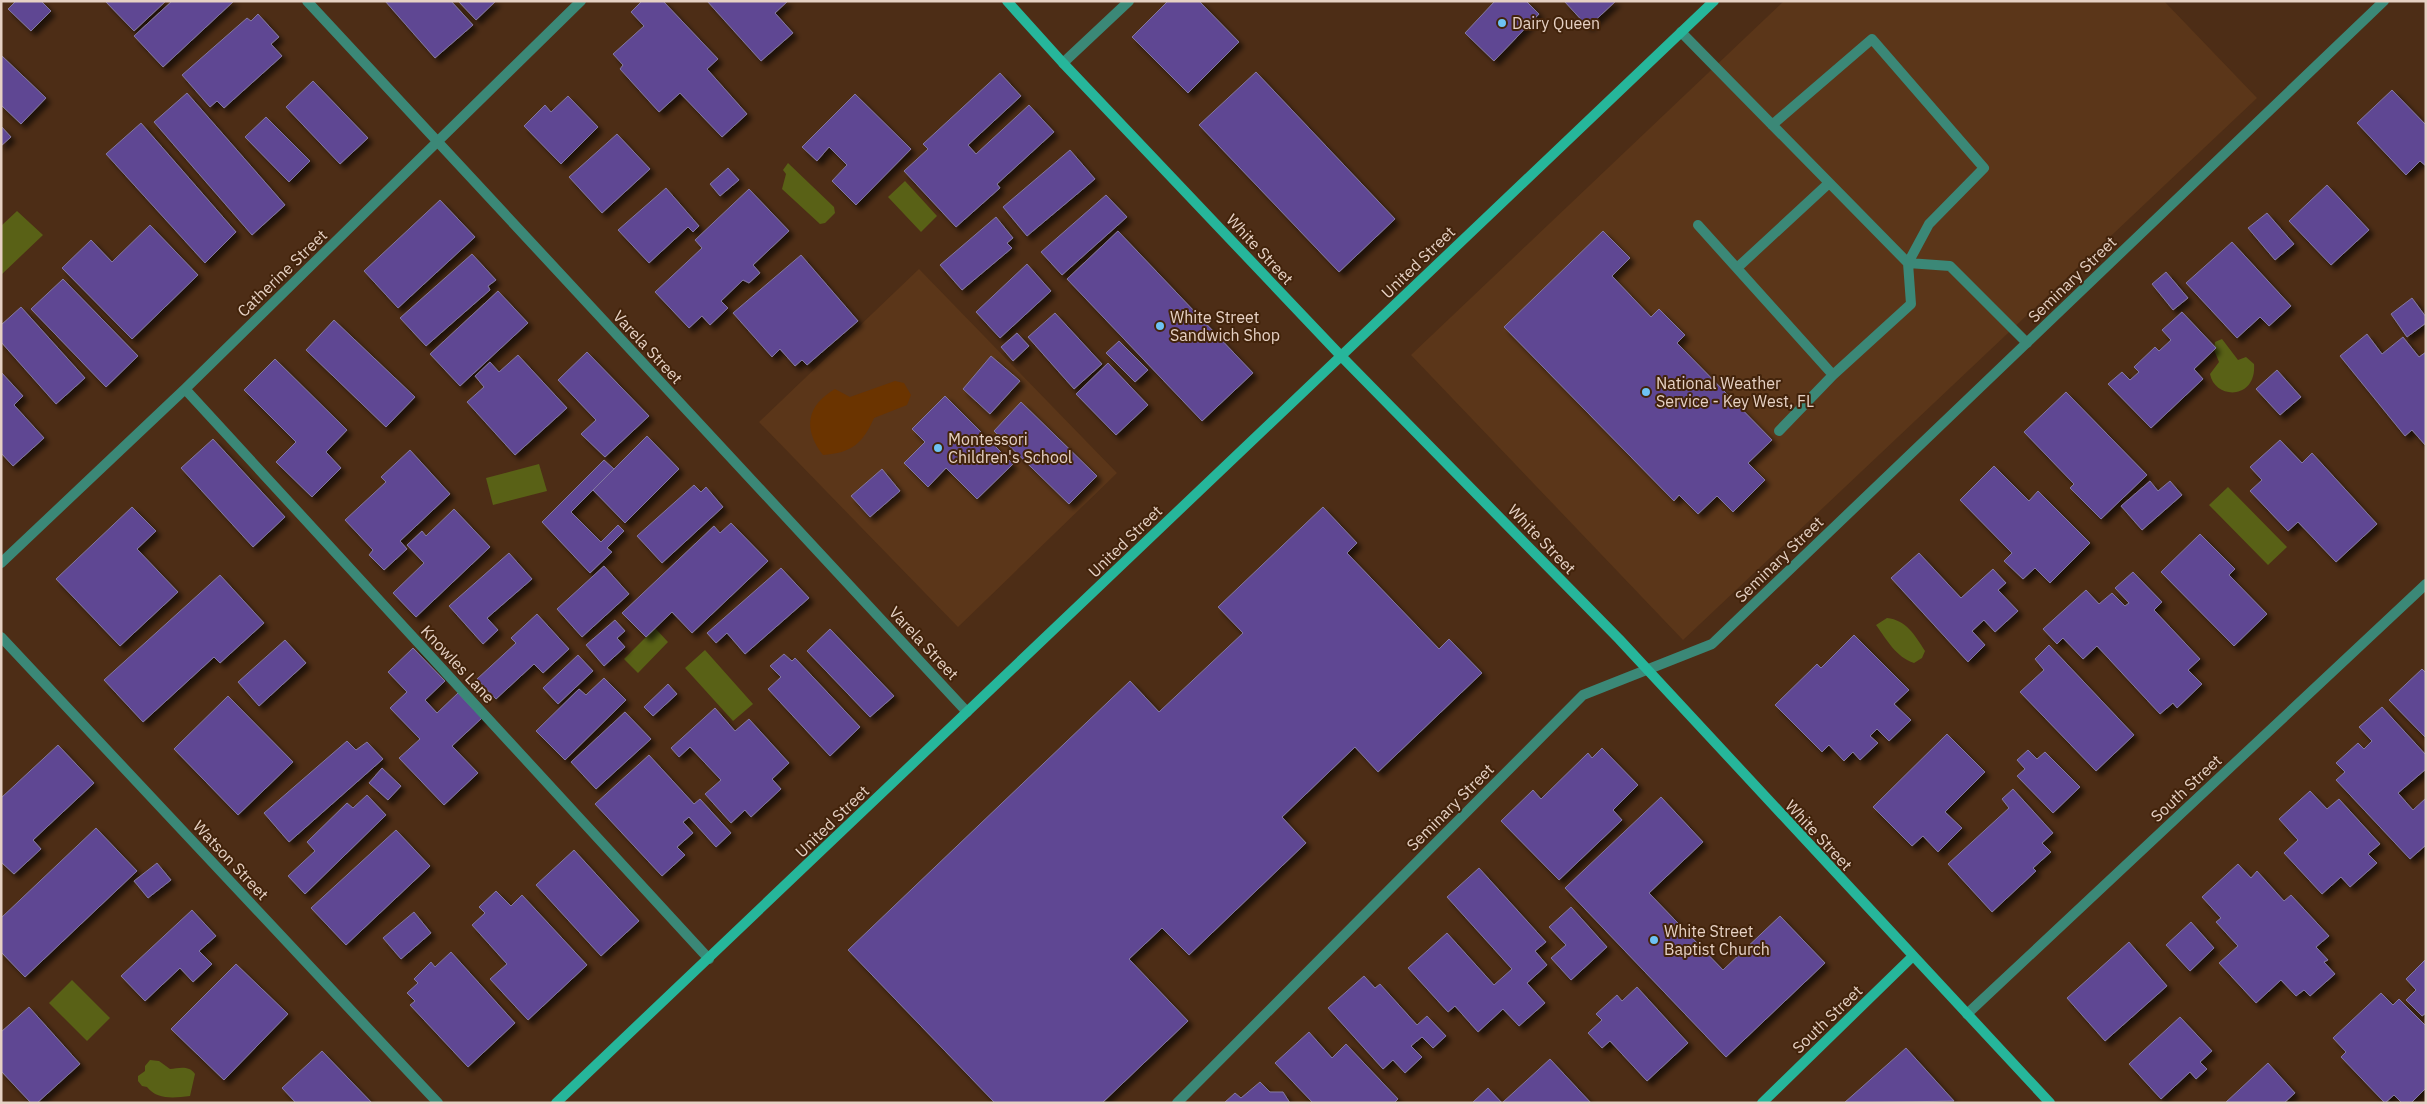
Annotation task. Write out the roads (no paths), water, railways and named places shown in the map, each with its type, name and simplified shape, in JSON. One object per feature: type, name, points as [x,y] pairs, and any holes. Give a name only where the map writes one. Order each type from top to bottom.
[{"type":"street","name":"Varela Street","points":[[307,1],[967,712]]},
{"type":"street","name":"Catherine Street","points":[[1,563],[185,389],[581,1]]},
{"type":"street","name":"White Street","points":[[1007,1],[1063,63],[1341,356],[1619,639],[1644,669],[2050,1103]]},
{"type":"street","points":[[1063,63],[1129,1]]},
{"type":"street","name":"United Street","points":[[556,1103],[1714,1]]},
{"type":"street","name":"Seminary Street","points":[[1177,1103],[1583,695],[1644,669],[1712,644],[2384,1]]},
{"type":"street","points":[[1681,32],[1908,263],[1950,266],[2027,343]]},
{"type":"street","points":[[1772,125],[1872,39],[1984,168],[1929,224],[1908,263],[1911,304],[1833,376],[1779,431]]},
{"type":"street","points":[[1736,268],[1829,183]]},
{"type":"street","points":[[1698,225],[1833,376]]},
{"type":"street","name":"Knowles Lane","points":[[185,389],[709,959]]},
{"type":"street","name":"South Street","points":[[1967,1014],[2426,584]]},
{"type":"street","name":"Watson Street","points":[[1,637],[438,1103]]},
{"type":"street","name":"South Street","points":[[1762,1103],[1912,957]]},
{"type":"place","name":"Dairy Queen","points":[[1502,23]]},
{"type":"place","name":"White Street Sandwich Shop","points":[[1160,326]]},
{"type":"place","name":"National Weather Service - Key West, FL","points":[[1646,392]]},
{"type":"place","name":"Montessori Children's School","points":[[938,448]]},
{"type":"place","name":"White Street Baptist Church","points":[[1654,940]]}]
